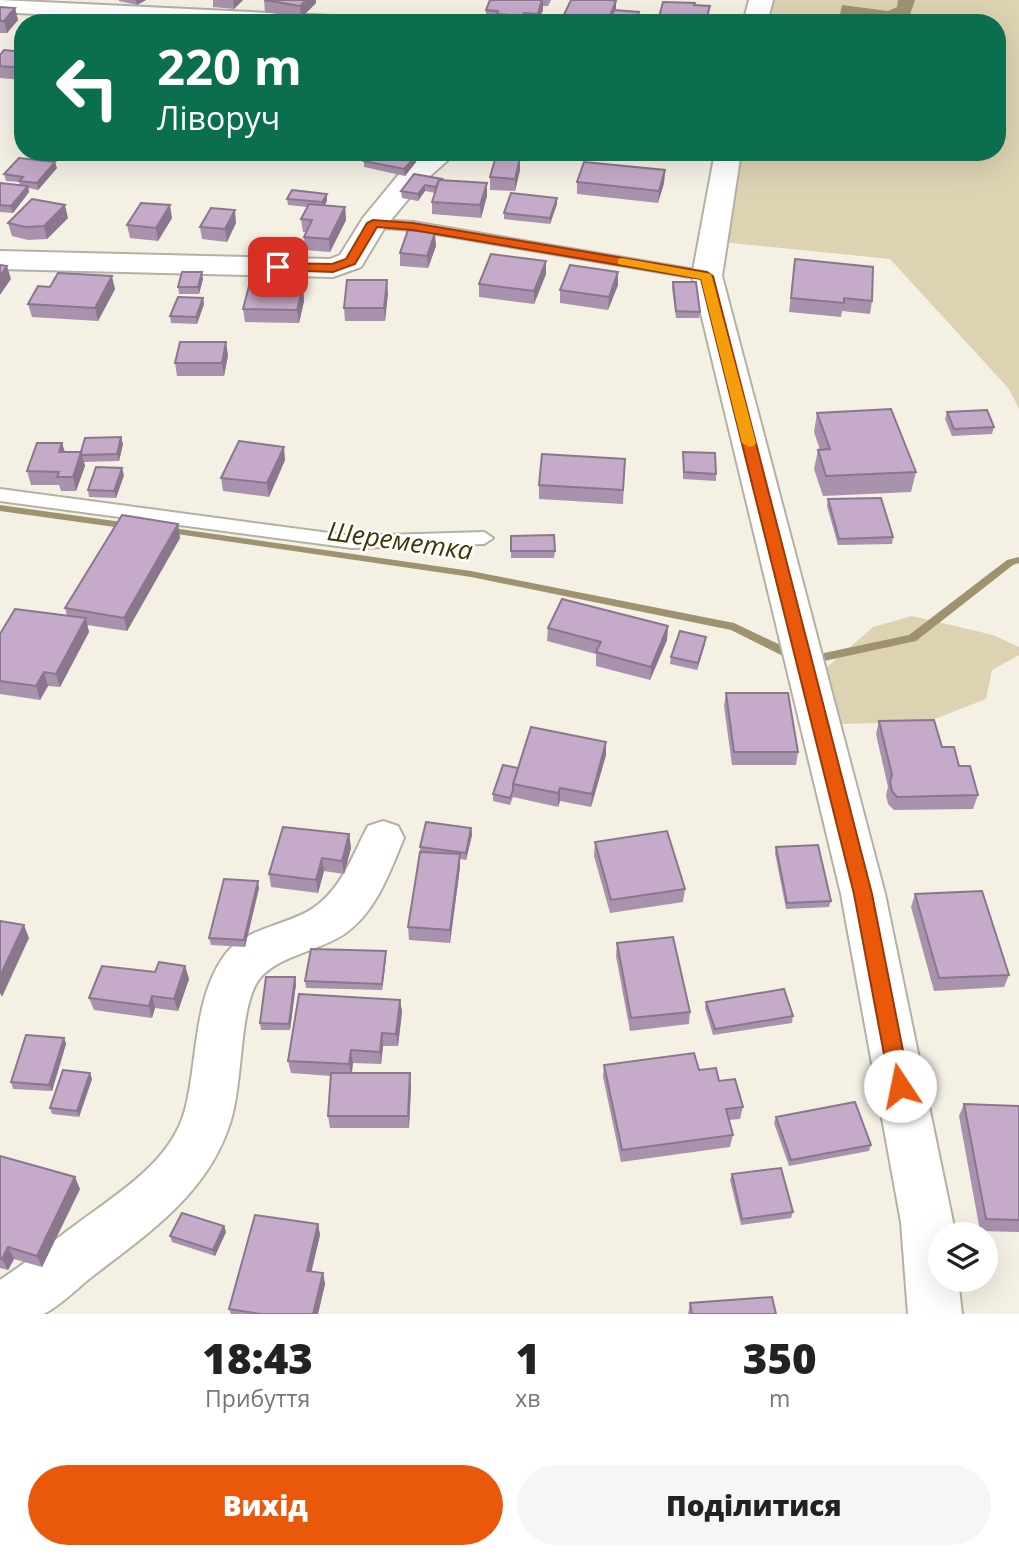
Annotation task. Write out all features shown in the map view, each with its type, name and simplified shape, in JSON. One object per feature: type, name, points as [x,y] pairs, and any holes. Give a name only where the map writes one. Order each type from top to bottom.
[{"type":"street","points":[[0,5],[159,6],[188,14]]},
{"type":"street","points":[[0,260],[333,268],[351,261],[373,223],[410,179],[433,161]]},
{"type":"street","points":[[726,161],[707,276],[863,894],[927,1222],[936,1314]]},
{"type":"street","points":[[0,1311],[28,1294],[141,1207],[162,1189],[177,1171],[194,1149],[203,1129],[212,1099],[228,1001],[240,969],[256,954],[327,922],[347,906],[359,891],[383,838]]},
{"type":"lane","points":[[373,223],[413,226],[707,276]]},
{"type":"lane","points":[[0,495],[352,542],[484,538]]},
{"type":"shaded area","points":[[761,0],[1019,0],[1019,409],[1009,389],[890,259],[712,241],[726,161],[1006,161],[1006,14],[757,14]]},
{"type":"shaded area","points":[[898,0],[915,0],[910,14],[840,14],[842,5],[888,11],[897,7]]},
{"type":"shaded area","points":[[912,616],[993,635],[1019,647],[1019,655],[992,670],[986,699],[927,722],[837,724],[825,669],[873,627]]},
{"type":"building","points":[[264,0],[306,0],[300,6]]},
{"type":"building","points":[[490,0],[542,0],[538,14],[497,14],[498,11],[486,10]]},
{"type":"building","points":[[571,0],[616,1],[611,14],[564,14]]},
{"type":"building","points":[[663,2],[710,6],[708,14],[660,14]]},
{"type":"building","points":[[0,7],[15,8],[4,21],[0,21]]},
{"type":"building","points":[[614,10],[639,12],[638,14],[612,14]]},
{"type":"building","points":[[4,50],[14,51],[14,67],[0,66],[0,55]]},
{"type":"building","points":[[16,161],[55,162],[37,183],[19,181],[23,177],[4,174]]},
{"type":"building","points":[[364,161],[411,161],[404,169]]},
{"type":"building","points":[[495,161],[519,161],[515,179],[490,177]]},
{"type":"building","points":[[584,162],[665,170],[659,191],[577,182]]},
{"type":"building","points":[[414,174],[442,179],[436,187],[425,185],[418,194],[401,191]]},
{"type":"building","points":[[439,180],[487,183],[480,205],[432,202]]},
{"type":"building","points":[[0,183],[28,186],[11,206],[0,205]]},
{"type":"building","points":[[292,190],[327,194],[322,202],[287,199]]},
{"type":"building","points":[[511,193],[557,198],[550,218],[504,213]]},
{"type":"building","points":[[32,199],[65,205],[44,226],[25,227],[8,223]]},
{"type":"building","points":[[141,203],[170,205],[156,228],[127,225]]},
{"type":"building","points":[[309,204],[345,207],[329,239],[304,237],[312,220],[301,219]]},
{"type":"building","points":[[211,208],[235,210],[225,229],[200,227]]},
{"type":"building","points":[[408,230],[435,233],[427,256],[400,253]]},
{"type":"building","points":[[491,254],[546,261],[534,291],[479,284]]},
{"type":"building","points":[[795,259],[873,267],[872,301],[844,298],[844,303],[791,298]]},
{"type":"building","points":[[0,265],[7,266],[0,276]]},
{"type":"building","points":[[570,265],[618,272],[609,297],[560,290]]},
{"type":"building","points":[[182,272],[202,272],[198,287],[178,287]]},
{"type":"building","points":[[58,273],[112,276],[95,308],[28,304],[38,286],[50,287]]},
{"type":"building","points":[[347,280],[387,280],[384,308],[344,308]]},
{"type":"building","points":[[250,282],[280,283],[279,287],[303,288],[297,310],[243,309]]},
{"type":"building","points":[[673,282],[696,282],[700,312],[676,311]]},
{"type":"building","points":[[178,297],[203,298],[196,317],[170,316]]},
{"type":"building","points":[[180,342],[226,342],[222,363],[175,363]]},
{"type":"building","points":[[891,409],[916,472],[826,476],[818,450],[830,449],[817,413]]},
{"type":"building","points":[[987,410],[994,427],[954,429],[947,412]]},
{"type":"building","points":[[121,437],[117,454],[82,455],[81,452],[80,455],[85,438]]},
{"type":"building","points":[[239,441],[284,447],[267,483],[221,478]]},
{"type":"building","points":[[37,443],[62,443],[59,452],[81,452],[73,477],[57,477],[59,472],[27,471]]},
{"type":"building","points":[[683,452],[715,453],[716,474],[684,472]]},
{"type":"building","points":[[542,454],[625,459],[623,490],[539,485]]},
{"type":"building","points":[[96,467],[122,468],[114,491],[88,490]]},
{"type":"building","points":[[881,498],[893,537],[839,539],[828,499]]},
{"type":"building","points":[[122,515],[178,524],[124,618],[65,608]]},
{"type":"building","points":[[554,535],[555,551],[511,551],[511,536]]},
{"type":"building","points":[[562,599],[668,626],[651,667],[596,652],[601,642],[548,628]]},
{"type":"building","points":[[15,609],[86,618],[56,674],[44,672],[36,686],[0,681],[0,634]]},
{"type":"building","points":[[680,631],[706,637],[698,663],[671,657]]},
{"type":"building","points":[[726,693],[788,693],[798,752],[734,752]]},
{"type":"building","points":[[934,720],[942,747],[954,747],[959,766],[970,766],[978,795],[897,797],[892,791],[892,775],[879,721]]},
{"type":"building","points":[[531,727],[606,742],[592,794],[560,788],[558,793],[513,784]]},
{"type":"building","points":[[503,765],[518,768],[510,798],[493,794]]},
{"type":"building","points":[[426,822],[471,828],[466,853],[420,847]]},
{"type":"building","points":[[283,827],[349,834],[342,861],[322,858],[316,880],[269,874]]},
{"type":"building","points":[[667,831],[685,889],[611,900],[595,842]]},
{"type":"building","points":[[818,845],[831,901],[787,903],[776,847]]},
{"type":"building","points":[[420,852],[460,854],[450,930],[408,927]]},
{"type":"building","points":[[224,879],[258,881],[244,940],[209,938]]},
{"type":"building","points":[[982,891],[1009,975],[939,978],[915,894]]},
{"type":"building","points":[[0,921],[24,925],[0,976]]},
{"type":"building","points":[[673,937],[690,1012],[631,1018],[617,943]]},
{"type":"building","points":[[311,949],[386,951],[382,984],[305,981]]},
{"type":"building","points":[[159,962],[185,966],[174,999],[152,996],[149,1006],[89,998],[102,966],[155,972]]},
{"type":"building","points":[[266,977],[295,977],[289,1024],[260,1023]]},
{"type":"building","points":[[784,989],[793,1016],[715,1029],[706,1002]]},
{"type":"building","points":[[299,994],[400,1000],[396,1034],[382,1033],[380,1052],[351,1050],[349,1064],[288,1061]]},
{"type":"building","points":[[26,1035],[64,1038],[49,1085],[11,1082]]},
{"type":"building","points":[[694,1053],[699,1070],[716,1068],[719,1081],[735,1079],[743,1107],[726,1109],[733,1135],[622,1150],[604,1065]]},
{"type":"building","points":[[63,1070],[90,1073],[77,1111],[50,1108]]},
{"type":"building","points":[[331,1073],[410,1073],[408,1116],[328,1116]]},
{"type":"building","points":[[855,1102],[871,1145],[791,1160],[776,1117]]},
{"type":"building","points":[[964,1104],[1019,1106],[1019,1220],[986,1219]]},
{"type":"building","points":[[0,1156],[75,1177],[37,1256],[8,1247],[2,1259],[0,1258]]},
{"type":"building","points":[[781,1168],[793,1212],[742,1219],[732,1174]]},
{"type":"building","points":[[182,1213],[224,1226],[213,1250],[170,1236]]},
{"type":"building","points":[[255,1215],[318,1224],[307,1271],[323,1273],[313,1314],[260,1314],[229,1309]]},
{"type":"building","points":[[772,1297],[776,1314],[692,1314],[690,1303]]},
{"type":"waterway","name":"Шереметка","points":[[0,508],[129,526]]},
{"type":"waterway","name":"Шереметка","points":[[166,530],[471,574],[734,627],[785,652]]},
{"type":"waterway","name":"Шереметка","points":[[824,657],[912,638],[1010,562],[1019,560]]},
{"type":"slow traffic","points":[[622,262],[707,276],[749,443]]},
{"type":"route","points":[[278,267],[333,268],[351,261],[373,223],[413,226],[707,276],[863,894],[900,1086]]}]
